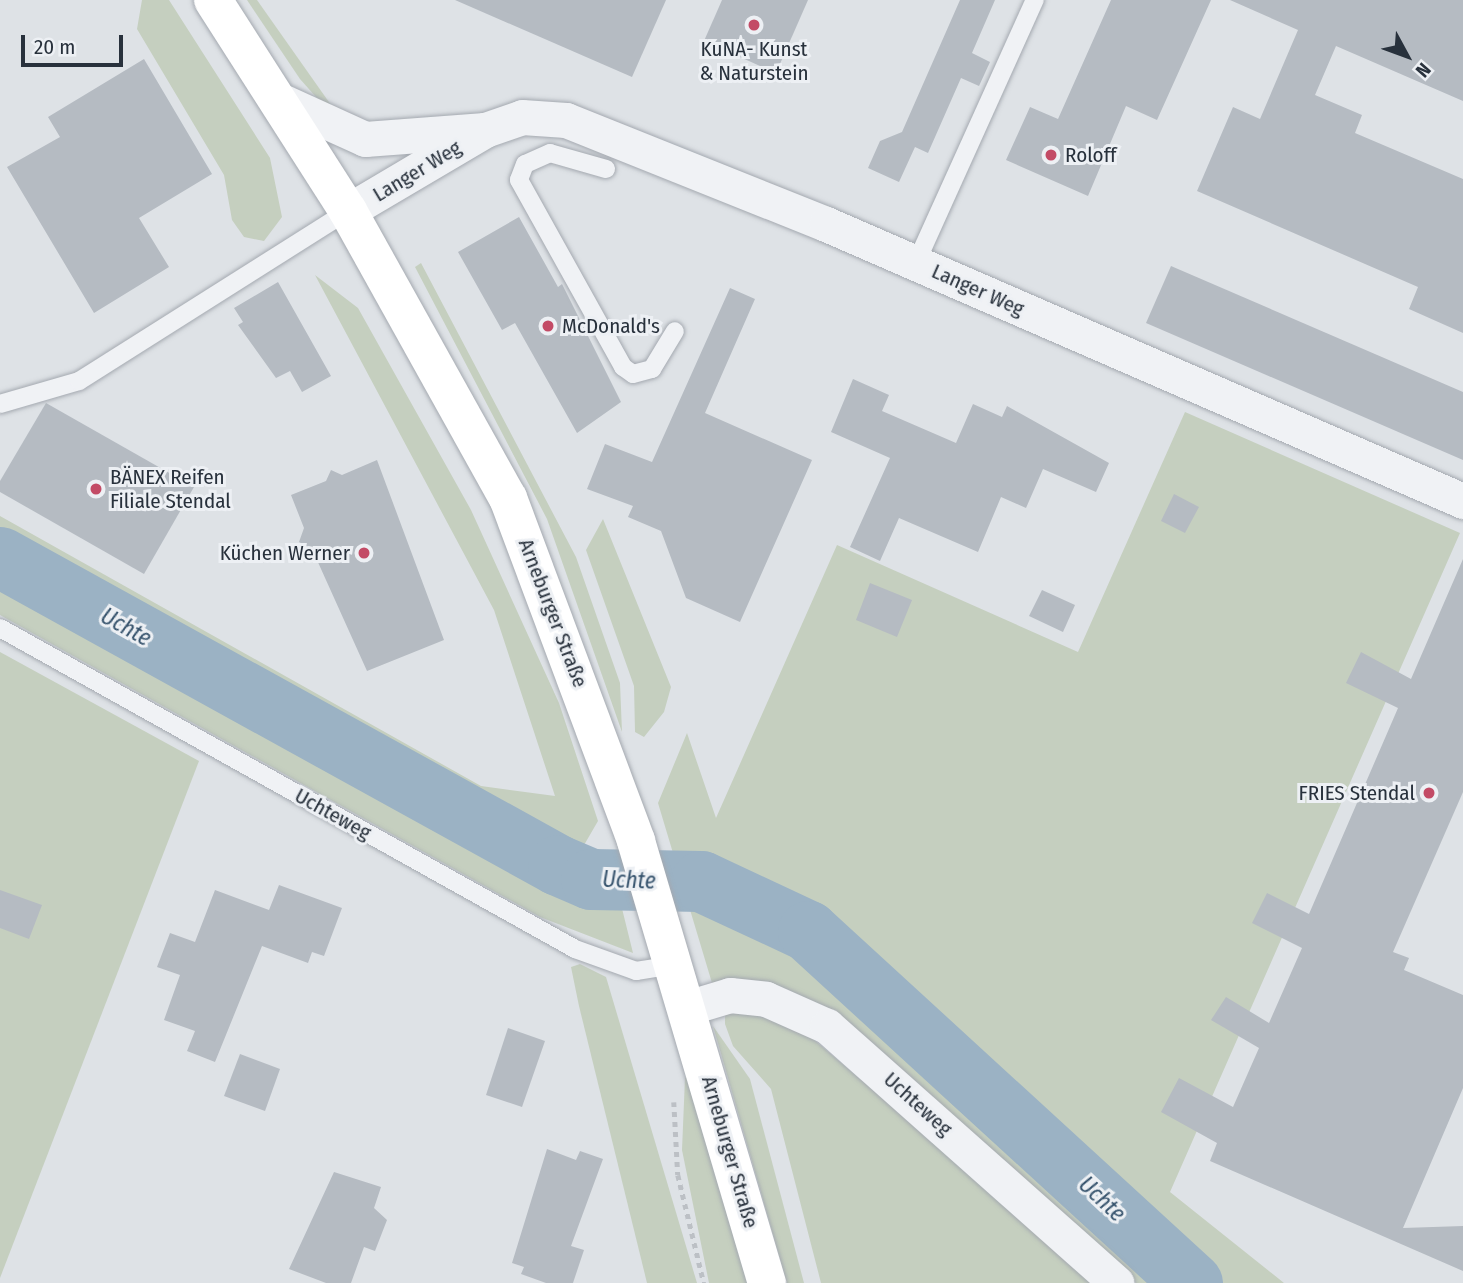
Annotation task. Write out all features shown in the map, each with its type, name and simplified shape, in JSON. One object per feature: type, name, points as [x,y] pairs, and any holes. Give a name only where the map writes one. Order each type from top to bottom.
[{"type":"main road","name":"Arneburger Straße","points":[[213,0],[348,211],[508,498],[636,841],[767,1283]]},
{"type":"street","name":"Langer Weg","points":[[277,99],[365,139],[485,130]]},
{"type":"street","name":"Langer Weg","points":[[348,211],[485,130],[522,117],[605,131],[1463,501]]},
{"type":"street","name":"Uchteweg","points":[[687,1008],[730,995],[766,999],[827,1026],[1116,1283]]},
{"type":"lane","points":[[916,263],[1035,0]]},
{"type":"lane","points":[[606,169],[550,153],[525,164],[519,180],[623,367],[633,374],[652,369],[675,331]]},
{"type":"lane","points":[[0,404],[79,381],[348,211]]},
{"type":"lane","name":"Uchteweg","points":[[0,628],[575,949],[636,971],[670,952]]},
{"type":"path","points":[[675,1092],[678,1175],[704,1283]]},
{"type":"green space","points":[[142,0],[169,0],[270,158],[282,217],[264,241],[244,237],[232,220],[224,175],[137,29]]},
{"type":"green space","points":[[247,0],[257,0],[331,105],[324,106],[300,79]]},
{"type":"green space","points":[[421,263],[576,557],[620,683],[622,732],[547,519],[415,267]]},
{"type":"green space","points":[[315,275],[358,308],[471,510],[559,703],[598,821],[580,852],[610,860],[633,953],[540,917],[0,615],[0,516],[481,786],[555,796],[494,610]]},
{"type":"green space","points":[[1185,412],[1460,533],[1170,1192],[1284,1283],[1136,1283],[835,1014],[712,983],[658,803],[687,733],[716,818],[837,545],[1078,652]]},
{"type":"green space","points":[[603,519],[671,687],[664,712],[644,737],[635,732],[634,686],[586,550]]},
{"type":"green space","points":[[0,652],[199,761],[0,1278]]},
{"type":"green space","points":[[580,964],[606,977],[697,1283],[647,1283],[579,1006],[571,967]]},
{"type":"green space","points":[[744,1008],[806,1033],[1100,1283],[821,1283],[771,1089],[733,1046],[725,1024],[725,1014]]},
{"type":"green space","points":[[713,1026],[750,1079],[804,1283],[787,1283]]},
{"type":"green space","points":[[690,1075],[748,1283],[709,1283],[682,1150],[685,1078]]},
{"type":"building","points":[[455,0],[666,0],[632,77]]},
{"type":"building","points":[[722,0],[808,0],[776,73],[704,41]]},
{"type":"building","points":[[960,0],[995,0],[972,53],[990,62],[979,86],[961,78],[928,153],[915,147],[899,182],[868,168],[880,141],[902,132]]},
{"type":"building","points":[[1111,0],[1211,0],[1157,120],[1126,106],[1088,196],[1006,160],[1030,107],[1058,119]]},
{"type":"building","points":[[1230,0],[1463,0],[1463,101],[1336,46],[1315,95],[1362,115],[1355,133],[1463,179],[1463,333],[1409,309],[1418,287],[1197,191],[1233,107],[1260,119],[1298,30]]},
{"type":"building","points":[[144,59],[212,174],[139,218],[169,267],[94,313],[7,167],[60,137],[48,117]]},
{"type":"building","name":"McDonald's","points":[[519,217],[558,287],[562,284],[621,402],[577,433],[515,323],[502,330],[458,252]]},
{"type":"building","points":[[1171,266],[1463,392],[1463,460],[1146,323]]},
{"type":"building","points":[[278,282],[331,376],[302,392],[290,371],[276,378],[238,325],[243,322],[234,308]]},
{"type":"building","points":[[730,288],[755,299],[705,413],[812,460],[740,622],[686,598],[661,531],[628,517],[633,506],[587,489],[605,444],[652,462]]},
{"type":"building","points":[[853,379],[889,395],[882,411],[956,443],[973,404],[1002,417],[1007,406],[1109,463],[1096,492],[1043,469],[1026,508],[1001,497],[978,552],[899,518],[880,561],[850,547],[890,458],[831,432]]},
{"type":"building","name":"BÄNEX Reifen Filiale Stendal","points":[[46,403],[194,487],[144,574],[0,492],[0,481]]},
{"type":"building","points":[[377,460],[444,640],[367,671],[312,549],[299,542],[304,528],[291,495],[326,481],[331,470],[342,475]]},
{"type":"building","points":[[1174,494],[1199,507],[1185,533],[1161,521]]},
{"type":"building","points":[[1463,559],[1463,792],[1393,952],[1409,958],[1404,970],[1463,995],[1463,1088],[1403,1228],[1463,1226],[1463,1271],[1210,1161],[1217,1143],[1161,1112],[1179,1078],[1233,1107],[1259,1048],[1211,1020],[1226,997],[1269,1023],[1302,948],[1252,923],[1267,893],[1309,914],[1398,708],[1346,683],[1361,652],[1411,679]]},
{"type":"building","points":[[870,583],[912,600],[897,637],[856,620]]},
{"type":"building","points":[[1042,590],[1075,605],[1063,632],[1029,616]]},
{"type":"building","points":[[279,885],[342,908],[324,956],[312,952],[308,963],[262,946],[215,1062],[187,1051],[195,1031],[164,1020],[180,975],[157,967],[170,933],[195,942],[215,890],[269,910]]},
{"type":"building","points":[[0,890],[42,905],[29,939],[0,928]]},
{"type":"building","points":[[508,1028],[545,1041],[522,1107],[486,1095]]},
{"type":"building","points":[[240,1054],[280,1069],[265,1111],[224,1096]]},
{"type":"building","points":[[547,1149],[576,1160],[580,1151],[603,1159],[571,1246],[584,1250],[573,1283],[546,1283],[521,1274],[524,1267],[512,1263]]},
{"type":"building","points":[[334,1172],[381,1187],[374,1208],[387,1220],[375,1251],[364,1247],[351,1283],[326,1283],[289,1269]]},
{"type":"waterway","name":"Uchte","points":[[0,557],[558,865],[591,879],[701,881],[808,931],[1192,1283]]},
{"type":"place","name":"KuNA- Kunst & Naturstein","points":[[754,25]]},
{"type":"place","name":"Roloff","points":[[1051,155]]},
{"type":"place","name":"McDonald's","points":[[548,326]]},
{"type":"place","name":"BÄNEX Reifen Filiale Stendal","points":[[96,489]]},
{"type":"place","name":"Küchen Werner","points":[[364,553]]},
{"type":"place","name":"FRIES Stendal","points":[[1429,793]]}]
